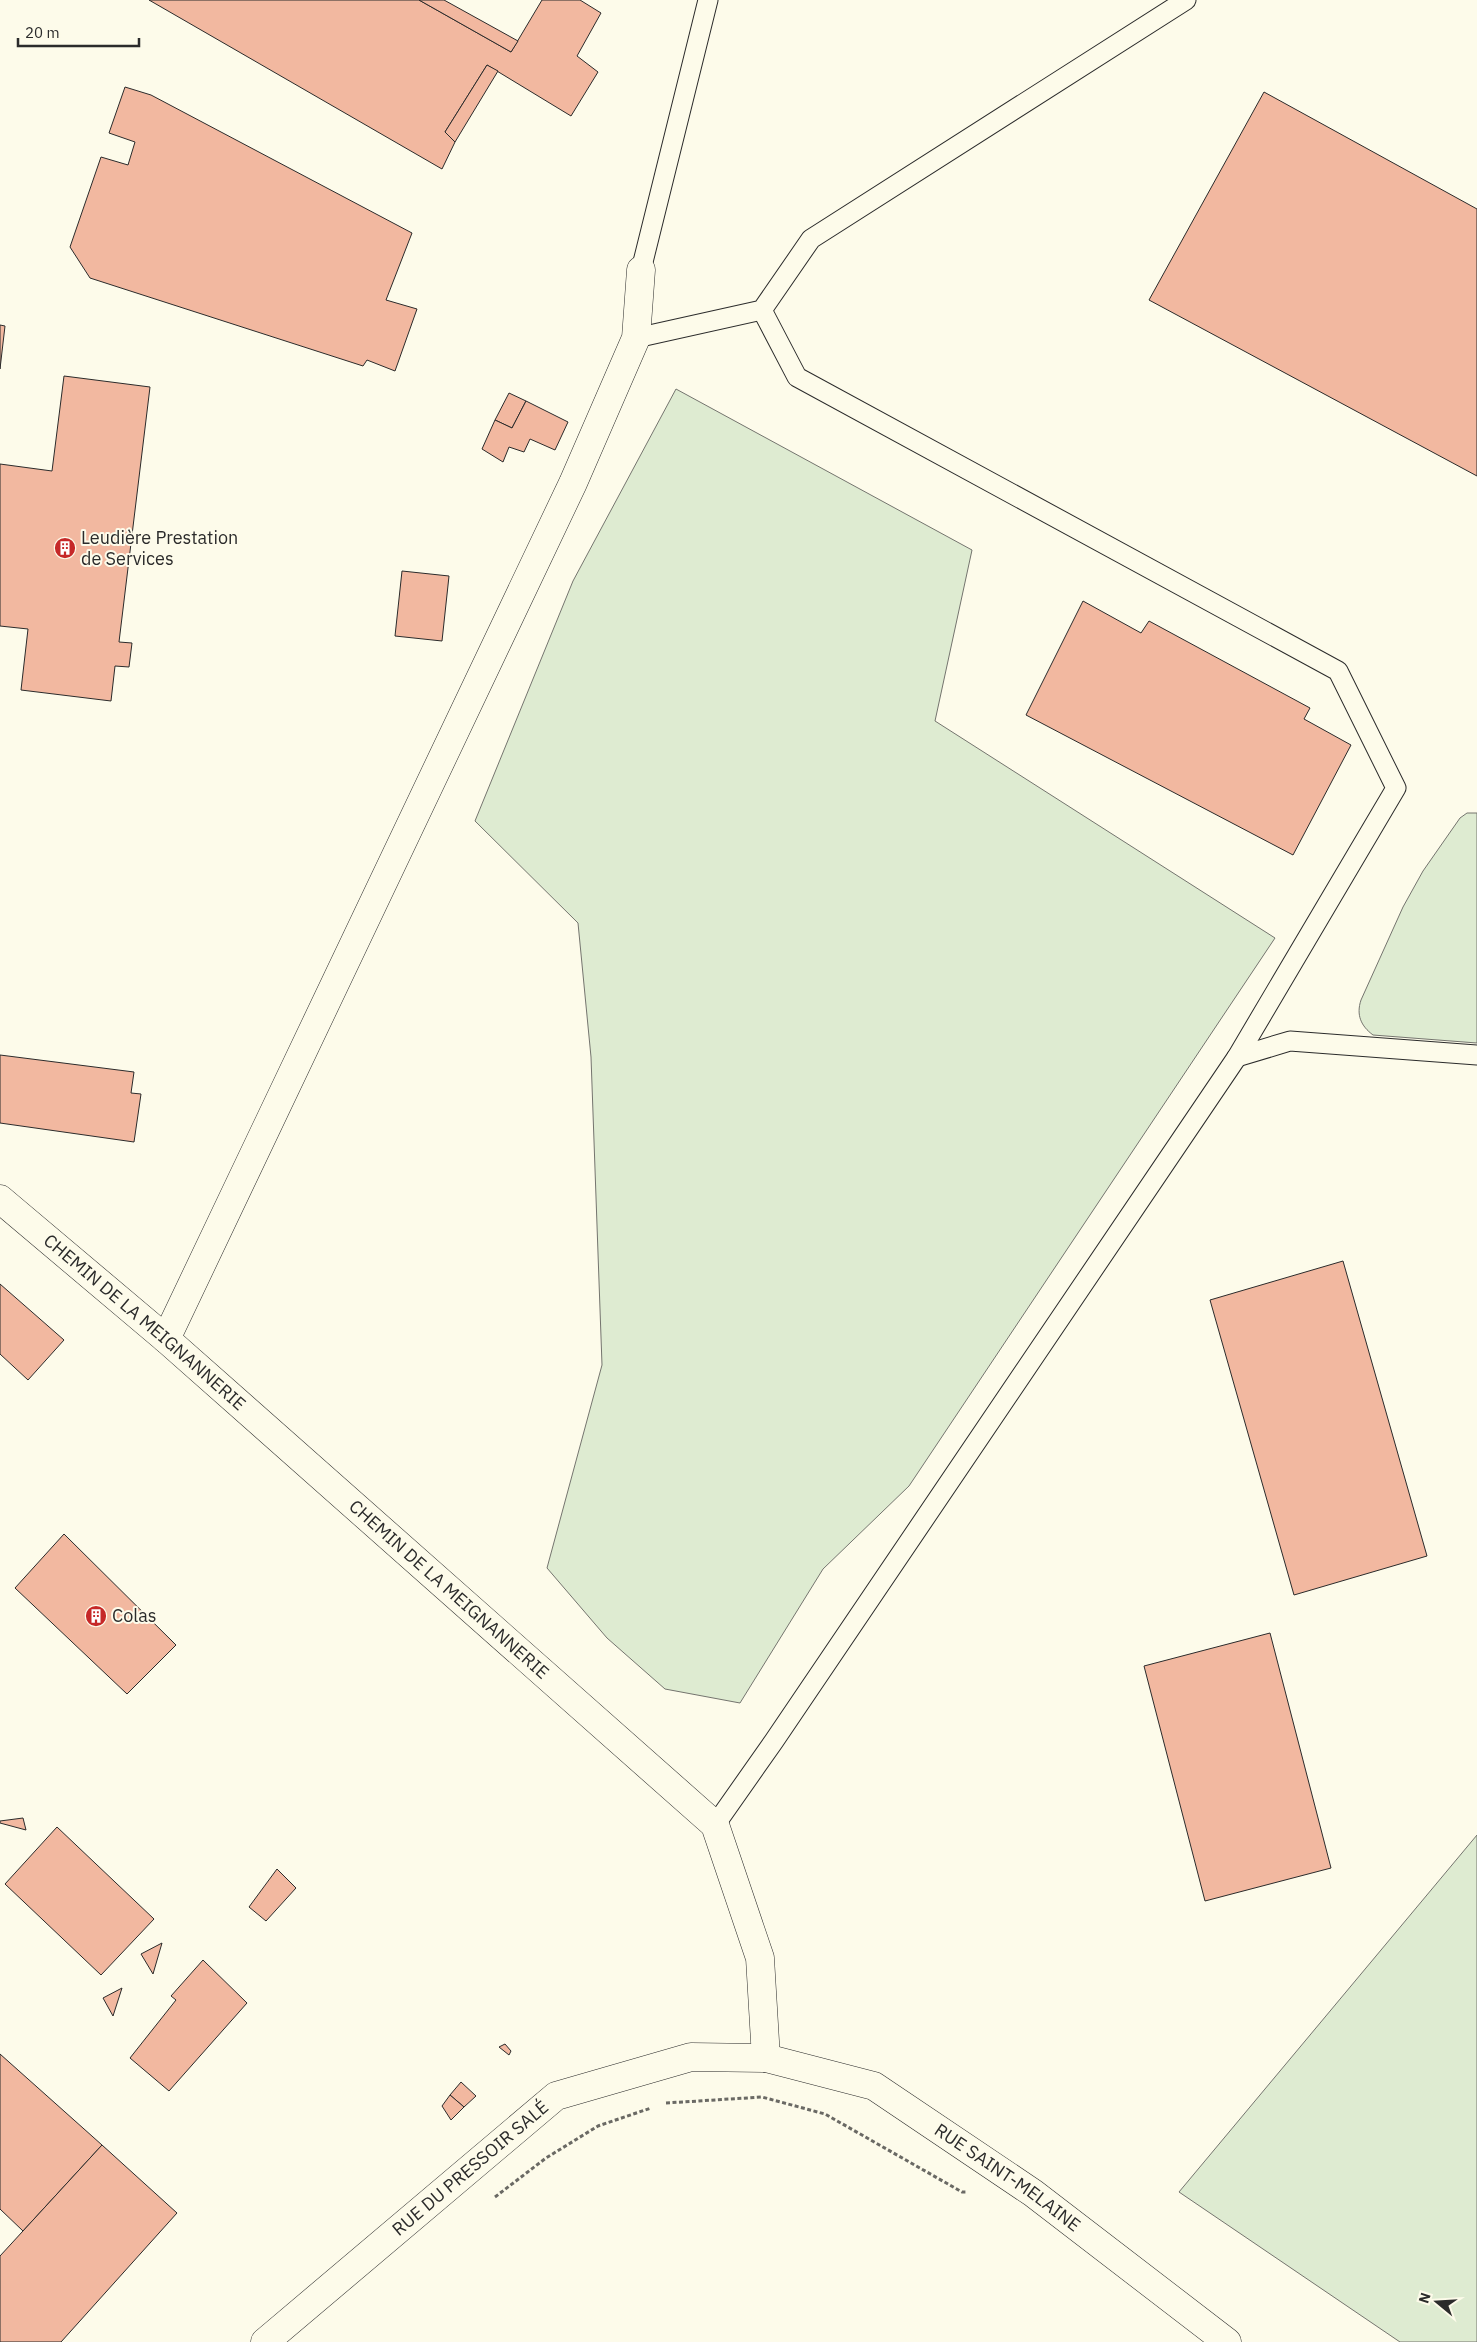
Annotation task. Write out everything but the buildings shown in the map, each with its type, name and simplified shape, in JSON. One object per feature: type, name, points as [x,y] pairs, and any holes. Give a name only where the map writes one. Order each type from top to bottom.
[{"type":"street","points":[[166,1339],[573,483],[636,338],[640,270]]},
{"type":"street","name":"CHEMIN DE LA MEIGNANNERIE","points":[[0,1199],[166,1339],[715,1825],[760,1958],[766,2058]]},
{"type":"street","name":"RUE DU PRESSOIR SALÉ","points":[[265,2342],[556,2096],[691,2057],[766,2058]]},
{"type":"street","name":"RUE SAINT-MELAINE","points":[[766,2058],[874,2086],[1033,2193],[1227,2342]]},
{"type":"lane","points":[[640,270],[708,0]]},
{"type":"lane","points":[[636,338],[762,310],[811,239],[1186,0]]},
{"type":"lane","points":[[715,1825],[774,1741],[1237,1057],[1396,788],[1338,671],[797,377],[762,310]]},
{"type":"lane","points":[[1237,1057],[1290,1041],[1477,1055]]},
{"type":"path","points":[[493,2199],[546,2158],[598,2126],[666,2103],[762,2097],[824,2114],[920,2170],[962,2192],[971,2192]]},
{"type":"green space","points":[[676,389],[972,550],[935,721],[1275,938],[909,1486],[823,1569],[740,1703],[665,1689],[607,1638],[547,1568],[602,1365],[591,1057],[578,923],[475,821],[573,581]]},
{"type":"green space","points":[[1467,813],[1477,813],[1477,1043],[1373,1035],[1365,1028],[1359,1015],[1361,1000],[1403,907],[1423,871],[1460,818]]},
{"type":"green space","points":[[1477,1835],[1477,2342],[1400,2342],[1179,2192]]},
{"type":"place","name":"Leudière Prestation de Services","points":[[65,548]]},
{"type":"place","name":"Colas","points":[[96,1616]]}]
